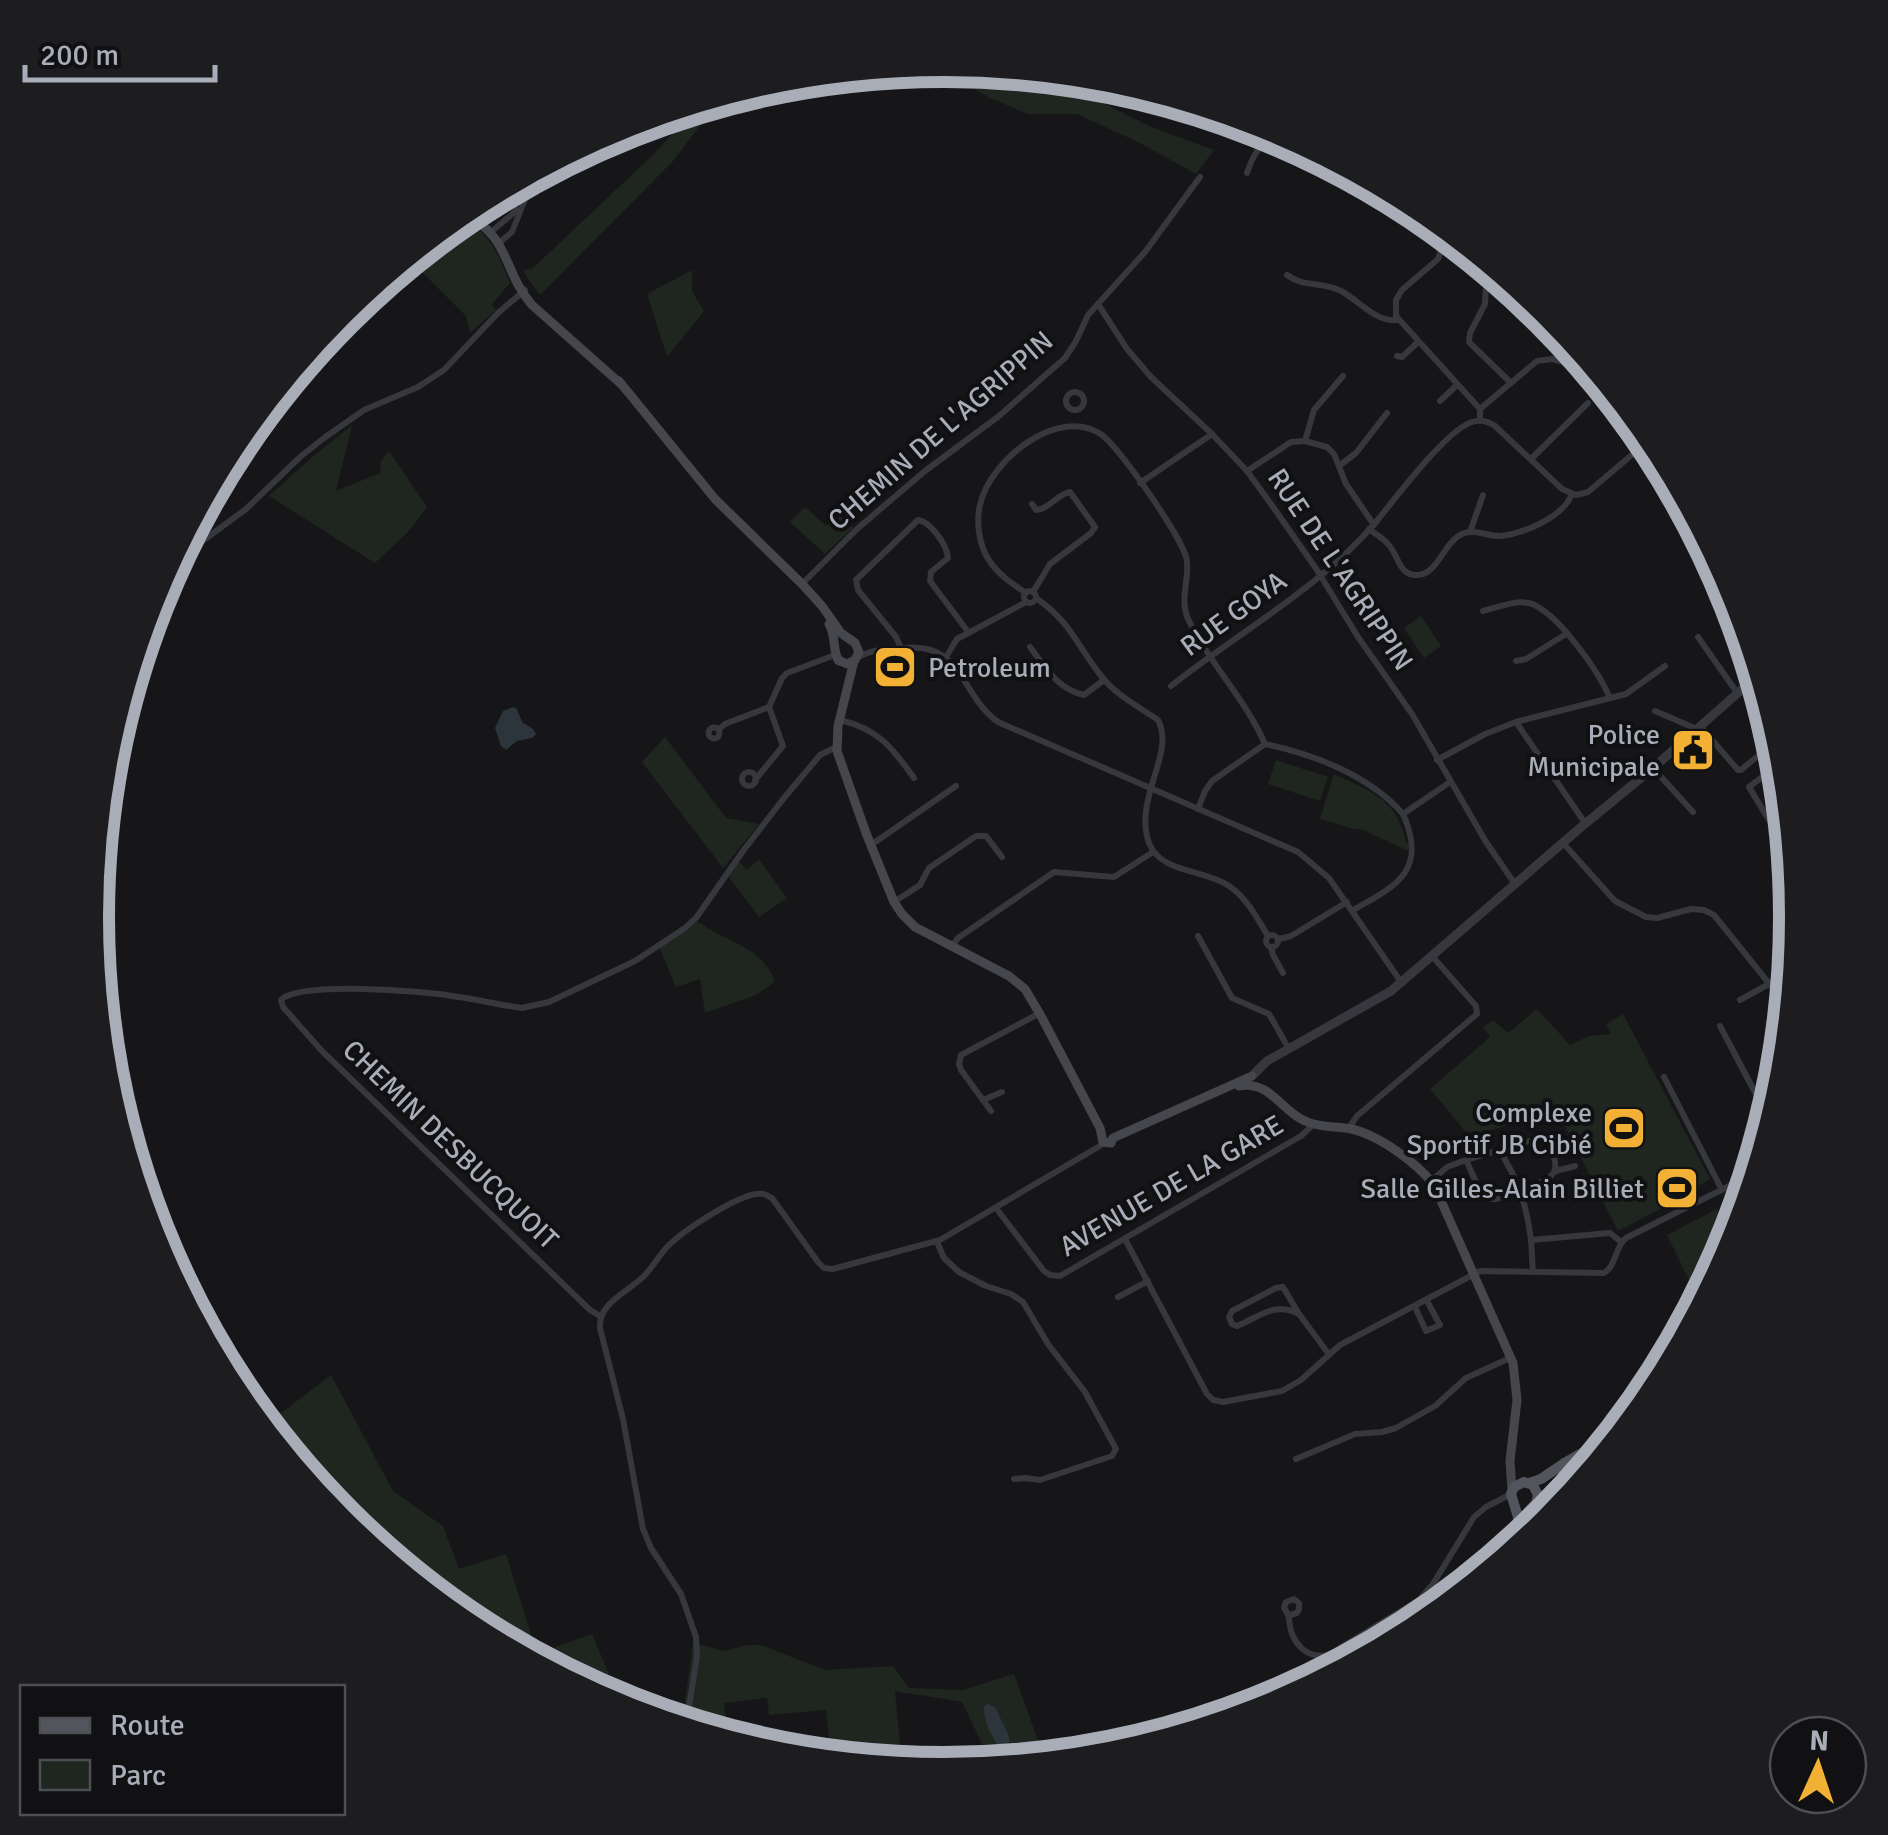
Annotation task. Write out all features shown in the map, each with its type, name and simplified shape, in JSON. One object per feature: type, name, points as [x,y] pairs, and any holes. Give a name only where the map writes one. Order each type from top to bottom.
[{"type":"main road","points":[[479,223],[499,243],[532,305],[638,396],[701,482],[802,584],[841,633],[854,642],[859,654],[845,696],[836,746],[894,902],[912,924],[1012,978],[1024,990],[1107,1139],[1200,1099],[1258,1080],[1301,1119],[1364,1133],[1416,1166],[1431,1181],[1511,1357],[1517,1394],[1510,1461],[1518,1523]]},
{"type":"main road","points":[[812,596],[833,632],[845,676],[845,696]]},
{"type":"main road","points":[[836,654],[842,640],[854,642]]},
{"type":"main road","points":[[836,654],[845,664],[855,660]]},
{"type":"main road","points":[[1513,1444],[1515,1468],[1537,1490],[1535,1503]]},
{"type":"main road","points":[[1512,1498],[1518,1484],[1529,1483],[1586,1451]]},
{"type":"main road","points":[[1524,1518],[1542,1485],[1557,1468]]},
{"type":"main road","points":[[1512,1498],[1521,1509],[1535,1503]]},
{"type":"street","points":[[1248,173],[1256,150],[1263,146]]},
{"type":"street","name":"CHEMIN DE L'AGRIPPIN","points":[[802,584],[857,529],[1065,358],[1088,314],[1152,244],[1200,177]]},
{"type":"street","points":[[499,243],[512,232],[526,195]]},
{"type":"street","points":[[491,232],[521,205]]},
{"type":"street","points":[[1442,248],[1438,259],[1400,294],[1395,308],[1398,320],[1480,410],[1480,420],[1494,424],[1572,494],[1590,491],[1635,450]]},
{"type":"street","points":[[1287,275],[1300,283],[1335,288],[1383,320],[1398,320]]},
{"type":"street","points":[[1486,286],[1484,304],[1470,333],[1470,342],[1511,383]]},
{"type":"street","points":[[196,545],[246,509],[324,438],[364,410],[439,373],[524,291]]},
{"type":"street","name":"RUE DE L'AGRIPPIN","points":[[1098,304],[1152,377],[1247,471],[1412,714],[1486,842],[1515,884]]},
{"type":"street","points":[[1397,356],[1402,357],[1418,342]]},
{"type":"street","points":[[1480,410],[1536,362],[1567,363]]},
{"type":"street","points":[[1305,441],[1314,410],[1343,376]]},
{"type":"street","points":[[1440,400],[1457,385]]},
{"type":"street","points":[[1531,459],[1588,403]]},
{"type":"street","points":[[1074,411],[1074,425]]},
{"type":"street","points":[[1338,466],[1356,453],[1387,414]]},
{"type":"street","name":"RUE GOYA","points":[[1171,686],[1320,576],[1349,551],[1438,449],[1466,424],[1480,420]]},
{"type":"street","points":[[1283,973],[1266,941],[1268,936],[1248,905],[1230,887],[1166,862],[1154,852],[1145,819],[1149,789],[1162,750],[1158,720],[1104,680],[1068,627],[1032,594],[1002,575],[987,556],[980,534],[980,504],[994,476],[1026,443],[1051,430],[1074,425],[1105,437],[1164,514],[1186,556],[1184,612],[1265,744],[1356,776],[1404,814],[1413,846],[1407,868],[1392,887],[1352,910]]},
{"type":"street","points":[[1140,483],[1212,434]]},
{"type":"street","points":[[1247,471],[1290,442],[1327,447],[1371,527],[1388,543],[1402,568],[1416,576],[1430,571],[1454,540],[1470,532],[1499,536],[1540,523],[1561,512],[1572,494]]},
{"type":"street","points":[[946,657],[953,643],[1026,602],[1033,603],[1032,594],[1050,564],[1095,527],[1070,492],[1043,510],[1036,510],[1032,504]]},
{"type":"street","points":[[1470,532],[1484,495]]},
{"type":"street","points":[[901,648],[858,590],[856,580],[918,520],[927,522],[948,552],[948,558],[931,572],[930,581],[969,634]]},
{"type":"street","points":[[1482,611],[1514,603],[1529,603],[1544,611],[1593,666],[1609,696]]},
{"type":"street","points":[[1516,661],[1566,634]]},
{"type":"street","points":[[1698,637],[1738,694]]},
{"type":"street","points":[[854,642],[876,650]]},
{"type":"street","points":[[855,660],[876,650],[901,648],[925,648],[946,657],[998,722],[1298,852],[1324,872],[1401,982]]},
{"type":"street","points":[[1030,648],[1059,684],[1079,695],[1104,680]]},
{"type":"street","points":[[755,780],[782,746],[770,707],[782,678],[787,672],[836,654]]},
{"type":"street","points":[[1437,760],[1516,722],[1629,692],[1665,666]]},
{"type":"street","points":[[1258,1080],[1285,1052],[1374,1003],[1401,982],[1746,686]]},
{"type":"street","points":[[718,730],[724,724],[770,707]]},
{"type":"street","points":[[1656,712],[1699,728],[1738,770],[1762,751]]},
{"type":"street","points":[[840,720],[874,732],[914,778]]},
{"type":"street","points":[[1516,722],[1586,824]]},
{"type":"street","points":[[1198,809],[1212,781],[1265,744]]},
{"type":"street","name":"CHEMIN DESBUCQUOIT","points":[[600,1316],[321,1050],[280,1002],[291,993],[304,991],[379,990],[449,995],[522,1008],[555,1000],[638,959],[689,925],[796,783],[820,755],[836,746]]},
{"type":"street","points":[[1652,768],[1693,812]]},
{"type":"street","points":[[1766,774],[1748,787],[1774,829]]},
{"type":"street","points":[[1404,814],[1450,782]]},
{"type":"street","points":[[870,846],[956,786]]},
{"type":"street","points":[[894,902],[920,885],[929,868],[976,836],[986,836],[1002,857]]},
{"type":"street","points":[[1563,842],[1615,901],[1649,918],[1691,908],[1710,912],[1721,920],[1775,991]]},
{"type":"street","points":[[952,946],[1050,874],[1061,871],[1114,877],[1154,852]]},
{"type":"street","points":[[1278,940],[1347,902]]},
{"type":"street","points":[[1268,936],[1274,934],[1278,940]]},
{"type":"street","points":[[1198,936],[1232,998],[1269,1014],[1285,1052]]},
{"type":"street","points":[[1272,947],[1278,940]]},
{"type":"street","points":[[1348,1128],[1356,1116],[1477,1014],[1476,1006],[1432,956]]},
{"type":"street","points":[[1740,1000],[1776,979]]},
{"type":"street","points":[[991,1111],[959,1067],[961,1055],[1040,1014]]},
{"type":"street","points":[[1720,1026],[1759,1099]]},
{"type":"street","points":[[1664,1077],[1722,1190]]},
{"type":"street","points":[[983,1100],[1002,1092]]},
{"type":"street","name":"AVENUE DE LA GARE","points":[[996,1208],[1047,1274],[1064,1275],[1300,1136],[1314,1124]]},
{"type":"street","points":[[688,1712],[696,1637],[681,1594],[645,1533],[600,1328],[600,1316],[607,1306],[643,1277],[675,1240],[705,1218],[752,1195],[772,1198],[813,1256],[828,1269],[938,1242],[1107,1139]]},
{"type":"street","points":[[1431,1181],[1448,1167],[1536,1139],[1544,1139],[1550,1147],[1556,1171]]},
{"type":"street","points":[[1499,1150],[1527,1211],[1532,1272]]},
{"type":"street","points":[[1466,1160],[1486,1199],[1521,1191],[1549,1179],[1556,1171],[1575,1166]]},
{"type":"street","points":[[1126,1239],[1206,1392],[1213,1400],[1223,1402],[1278,1393],[1301,1380],[1344,1342],[1474,1274],[1486,1270],[1604,1273],[1613,1265],[1621,1242],[1736,1184]]},
{"type":"street","points":[[1531,1240],[1610,1233],[1621,1242]]},
{"type":"street","points":[[938,1242],[946,1262],[959,1272],[1023,1302],[1048,1344],[1085,1392],[1116,1450],[1110,1458],[1040,1480],[1014,1479]]},
{"type":"street","points":[[1118,1297],[1148,1282]]},
{"type":"street","points":[[1299,1314],[1273,1308],[1236,1326],[1229,1317],[1232,1311],[1282,1287],[1328,1354]]},
{"type":"street","points":[[1415,1307],[1426,1331],[1440,1324],[1427,1300]]},
{"type":"street","points":[[1296,1458],[1355,1434],[1396,1428],[1438,1404],[1466,1378],[1511,1357]]},
{"type":"street","points":[[1290,1615],[1292,1632],[1302,1648],[1317,1656],[1328,1655],[1423,1597],[1471,1520],[1489,1505],[1512,1498]]},
{"type":"street","points":[[720,1722],[726,1721]]},
{"type":"green space","points":[[964,83],[1104,98],[1103,103],[1149,126],[1214,150],[1196,174],[1077,114],[1028,114]]},
{"type":"green space","points":[[706,118],[673,161],[540,295],[522,270],[532,269],[680,126]]},
{"type":"green space","points":[[475,227],[492,245],[510,283],[492,304],[496,310],[470,333],[466,316],[419,269]]},
{"type":"green space","points":[[692,270],[692,291],[704,311],[667,357],[647,294]]},
{"type":"green space","points":[[352,425],[336,491],[380,473],[381,461],[389,451],[427,507],[407,533],[375,563],[269,496]]},
{"type":"green space","points":[[805,507],[826,526],[840,514],[853,528],[825,554],[790,522]]},
{"type":"green space","points":[[1421,616],[1441,646],[1424,658],[1404,628]]},
{"type":"green space","points":[[665,737],[726,818],[759,824],[723,868],[642,762]]},
{"type":"green space","points":[[1276,760],[1328,777],[1320,801],[1268,784]]},
{"type":"green space","points":[[1334,774],[1389,806],[1402,827],[1408,851],[1361,829],[1320,819]]},
{"type":"green space","points":[[759,859],[787,898],[759,917],[729,877],[738,861],[747,870]]},
{"type":"green space","points":[[697,921],[752,952],[775,982],[756,995],[705,1013],[700,979],[676,987],[659,947]]},
{"type":"green space","name":"Complexe Sportif JB Cibié","points":[[1537,1009],[1570,1045],[1589,1036],[1611,1034],[1606,1024],[1623,1014],[1710,1179],[1699,1189],[1618,1231],[1561,1119],[1536,1116],[1470,1137],[1430,1089],[1490,1037],[1483,1027],[1493,1020],[1508,1033]]},
{"type":"green space","points":[[1717,1209],[1722,1219],[1693,1287],[1667,1235]]},
{"type":"green space","points":[[331,1375],[393,1491],[443,1526],[459,1569],[506,1554],[534,1645],[480,1612],[393,1545],[316,1468],[276,1417]]},
{"type":"green space","points":[[592,1634],[609,1674],[600,1678],[545,1651]]},
{"type":"green space","points":[[693,1642],[723,1651],[761,1645],[825,1670],[893,1666],[909,1688],[963,1690],[1014,1674],[1040,1746],[986,1751],[962,1702],[895,1691],[901,1751],[829,1744],[826,1710],[769,1715],[767,1698],[724,1703],[727,1724],[684,1710]]},
{"type":"shaded area","points":[[513,707],[536,734],[506,750],[495,728],[503,711]]},
{"type":"shaded area","points":[[987,1704],[995,1707],[1009,1736],[1005,1745],[997,1744],[986,1722]]},
{"type":"place","name":"Petroleum","points":[[895,667]]},
{"type":"place","name":"Police Municipale","points":[[1693,750]]},
{"type":"place","name":"Complexe Sportif JB Cibié","points":[[1624,1128]]},
{"type":"place","name":"Salle Gilles-Alain Billiet","points":[[1677,1188]]}]
